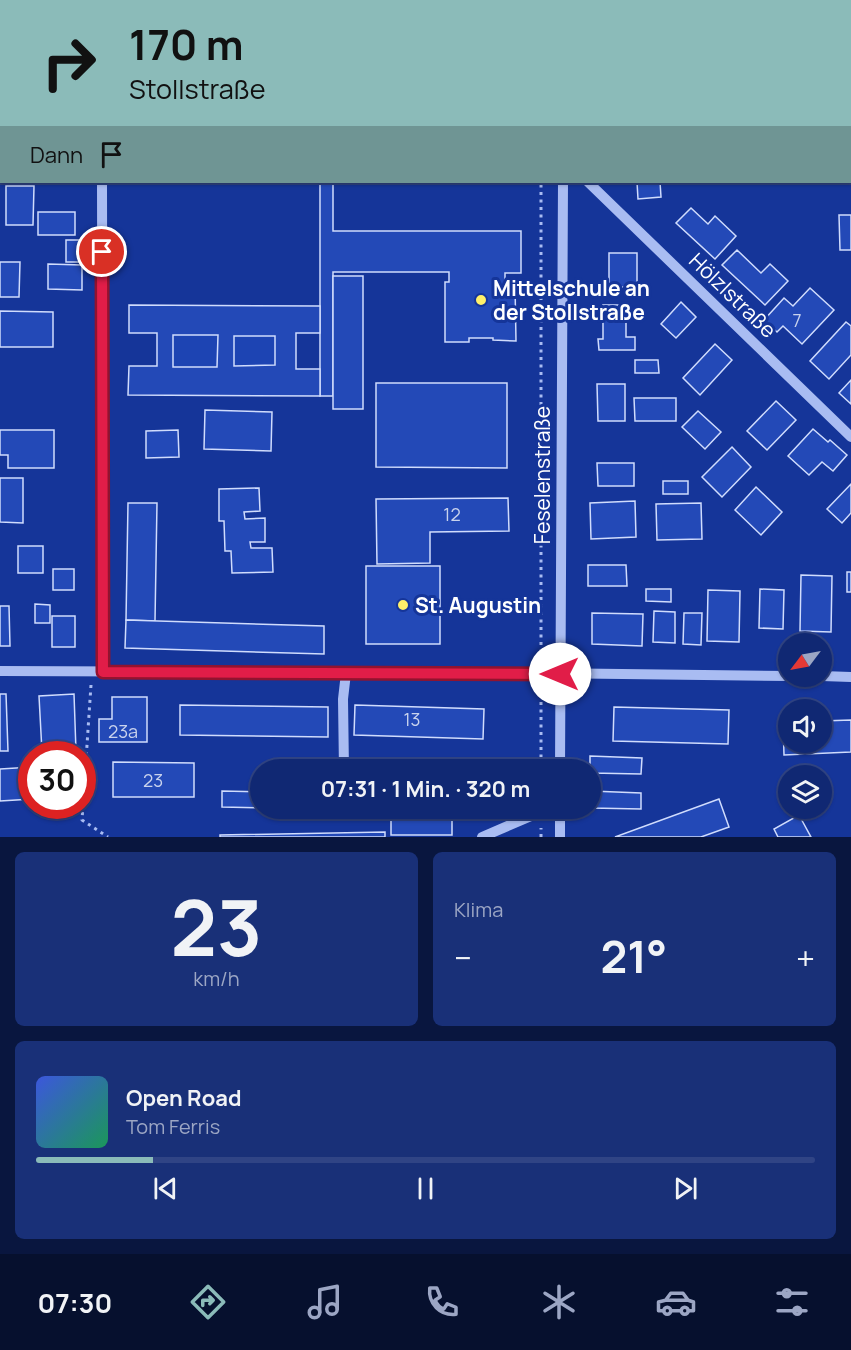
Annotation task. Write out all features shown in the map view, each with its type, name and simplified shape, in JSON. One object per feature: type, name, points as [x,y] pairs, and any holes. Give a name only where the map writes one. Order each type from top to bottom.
[{"type":"street","points":[[98,672],[102,183]]},
{"type":"street","name":"Feselenstraße","points":[[560,759],[563,183]]},
{"type":"street","name":"Hölzlstraße","points":[[589,183],[851,437]]},
{"type":"street","points":[[0,671],[778,676]]},
{"type":"street","points":[[344,759],[346,673]]},
{"type":"street","points":[[832,676],[851,677]]},
{"type":"street","points":[[482,837],[524,819]]},
{"type":"street","points":[[560,819],[560,837]]},
{"type":"path","points":[[541,183],[541,759]]},
{"type":"path","points":[[98,672],[82,820],[108,837]]},
{"type":"shaded area","points":[[173,335],[218,335],[217,367],[173,367]]},
{"type":"shaded area","points":[[234,336],[275,336],[275,365],[234,366]]},
{"type":"building","points":[[320,183],[333,183],[333,231],[521,231],[521,273],[505,273],[505,284],[515,284],[516,341],[469,338],[469,342],[445,342],[445,282],[449,282],[449,272],[333,272],[333,396],[320,396]]},
{"type":"building","points":[[637,183],[660,183],[661,197],[638,199]]},
{"type":"building","points":[[6,186],[34,186],[33,225],[6,225]]},
{"type":"building","points":[[691,208],[708,224],[715,216],[736,236],[715,259],[676,223]]},
{"type":"building","points":[[38,212],[75,212],[75,235],[38,235]]},
{"type":"building","points":[[839,215],[851,215],[851,250],[840,250]]},
{"type":"building","points":[[66,240],[83,240],[83,262],[66,262]]},
{"type":"building","points":[[737,250],[761,273],[770,264],[788,281],[765,305],[722,265]]},
{"type":"building","points":[[609,253],[637,253],[637,287],[609,287]]},
{"type":"building","points":[[0,262],[20,262],[19,297],[0,297]]},
{"type":"building","points":[[48,264],[82,265],[82,290],[48,289]]},
{"type":"building","points":[[333,276],[363,276],[363,409],[333,409]]},
{"type":"building","points":[[810,288],[834,310],[802,344],[783,326],[777,332],[764,320],[784,298],[793,306]]},
{"type":"building","points":[[681,302],[696,317],[676,338],[661,324]]},
{"type":"building","points":[[129,305],[320,306],[320,333],[296,333],[296,369],[320,369],[320,396],[128,395],[129,366],[157,366],[157,333],[129,333]],"holes":[[[173,335],[218,335],[217,367],[173,367]],[[234,336],[275,336],[275,365],[234,366]]]},
{"type":"building","points":[[603,305],[626,305],[626,337],[635,337],[635,350],[599,350],[598,339],[603,339]]},
{"type":"building","points":[[0,311],[53,312],[53,347],[0,347]]},
{"type":"building","points":[[846,322],[851,326],[851,355],[829,379],[810,361]]},
{"type":"building","points":[[715,344],[732,360],[700,395],[683,378]]},
{"type":"building","points":[[635,360],[658,360],[659,373],[635,373]]},
{"type":"building","points":[[851,380],[851,404],[839,393]]},
{"type":"building","points":[[376,383],[507,383],[507,468],[376,467]]},
{"type":"building","points":[[597,384],[625,384],[625,421],[598,421]]},
{"type":"building","points":[[634,398],[676,398],[676,421],[635,421]]},
{"type":"building","points":[[776,401],[796,420],[767,450],[747,431]]},
{"type":"building","points":[[205,410],[272,412],[271,451],[204,449]]},
{"type":"building","points":[[698,411],[721,432],[705,449],[682,427]]},
{"type":"building","points":[[813,429],[847,455],[833,471],[822,462],[809,475],[788,456]]},
{"type":"building","points":[[0,430],[54,430],[54,468],[8,468],[8,455],[0,455]]},
{"type":"building","points":[[178,430],[179,457],[146,458],[146,431]]},
{"type":"building","points":[[732,447],[751,467],[722,497],[702,477]]},
{"type":"building","points":[[597,463],[634,463],[634,486],[598,486]]},
{"type":"building","points":[[0,478],[23,478],[23,523],[0,522]]},
{"type":"building","points":[[663,481],[688,481],[688,494],[663,494]]},
{"type":"building","points":[[851,484],[851,513],[842,523],[827,509]]},
{"type":"building","points":[[756,487],[782,512],[761,535],[735,510]]},
{"type":"building","points":[[259,488],[260,511],[244,512],[245,519],[265,518],[265,542],[250,542],[251,548],[272,548],[273,572],[232,573],[231,551],[225,551],[224,521],[219,521],[219,489]]},
{"type":"building","points":[[508,498],[509,531],[430,532],[430,563],[377,564],[376,499]]},
{"type":"building","points":[[635,501],[636,537],[591,539],[590,503]]},
{"type":"building","points":[[128,503],[157,503],[155,621],[126,620]]},
{"type":"building","points":[[701,503],[702,539],[657,540],[656,504]]},
{"type":"building","points":[[18,546],[43,546],[43,573],[18,573]]},
{"type":"building","points":[[588,565],[626,565],[627,586],[588,586]]},
{"type":"building","name":"St. Augustin","points":[[366,566],[440,566],[440,644],[366,644]]},
{"type":"building","points":[[53,569],[74,569],[74,590],[53,590]]},
{"type":"building","points":[[847,572],[851,572],[851,592],[847,592]]},
{"type":"building","points":[[801,575],[832,576],[831,632],[800,631]]},
{"type":"building","points":[[646,589],[671,589],[671,602],[646,601]]},
{"type":"building","points":[[760,589],[784,590],[783,629],[759,628]]},
{"type":"building","points":[[708,590],[740,591],[739,642],[707,641]]},
{"type":"building","points":[[35,604],[50,605],[50,623],[35,623]]},
{"type":"building","points":[[0,606],[9,606],[10,646],[0,646]]},
{"type":"building","points":[[654,611],[675,612],[675,643],[653,642]]},
{"type":"building","points":[[592,613],[643,614],[642,646],[592,644]]},
{"type":"building","points":[[684,613],[702,613],[701,645],[683,644]]},
{"type":"building","points":[[52,616],[75,616],[75,647],[52,647]]},
{"type":"building","points":[[126,620],[324,626],[324,654],[125,648]]},
{"type":"building","points":[[0,694],[6,694],[8,751],[0,751]]},
{"type":"building","points":[[74,694],[76,741],[41,741],[39,696]]},
{"type":"building","points":[[112,697],[147,697],[147,742],[99,742],[99,719],[112,719]]},
{"type":"building","points":[[180,705],[328,707],[328,737],[180,735]]},
{"type":"building","points":[[355,705],[484,709],[483,739],[354,735]]},
{"type":"building","points":[[614,707],[729,710],[728,744],[613,741]]},
{"type":"building","points":[[851,720],[851,752],[832,753],[832,721]]},
{"type":"building","points":[[784,753],[829,753],[784,755]]},
{"type":"building","points":[[590,756],[642,758],[641,774],[601,773],[601,759],[590,759]]},
{"type":"building","points":[[474,758],[527,758],[527,759]]},
{"type":"building","points":[[113,762],[194,763],[194,797],[113,797]]},
{"type":"building","points":[[18,768],[18,800],[0,801],[0,769]]},
{"type":"building","points":[[222,791],[250,792],[250,808],[222,807]]},
{"type":"building","points":[[601,791],[641,793],[641,809],[601,808]]},
{"type":"building","points":[[719,799],[729,827],[701,837],[615,837]]},
{"type":"building","points":[[391,819],[452,819],[452,835],[391,835]]},
{"type":"building","points":[[792,819],[801,819],[811,837],[778,837],[774,829]]},
{"type":"building","points":[[385,832],[385,837],[220,837],[220,835]]},
{"type":"place","name":"Mittelschule an der Stollstraße","points":[[481,300]]},
{"type":"place","name":"St. Augustin","points":[[403,605]]},
{"type":"route","points":[[102,252],[103,672],[560,674]]}]
